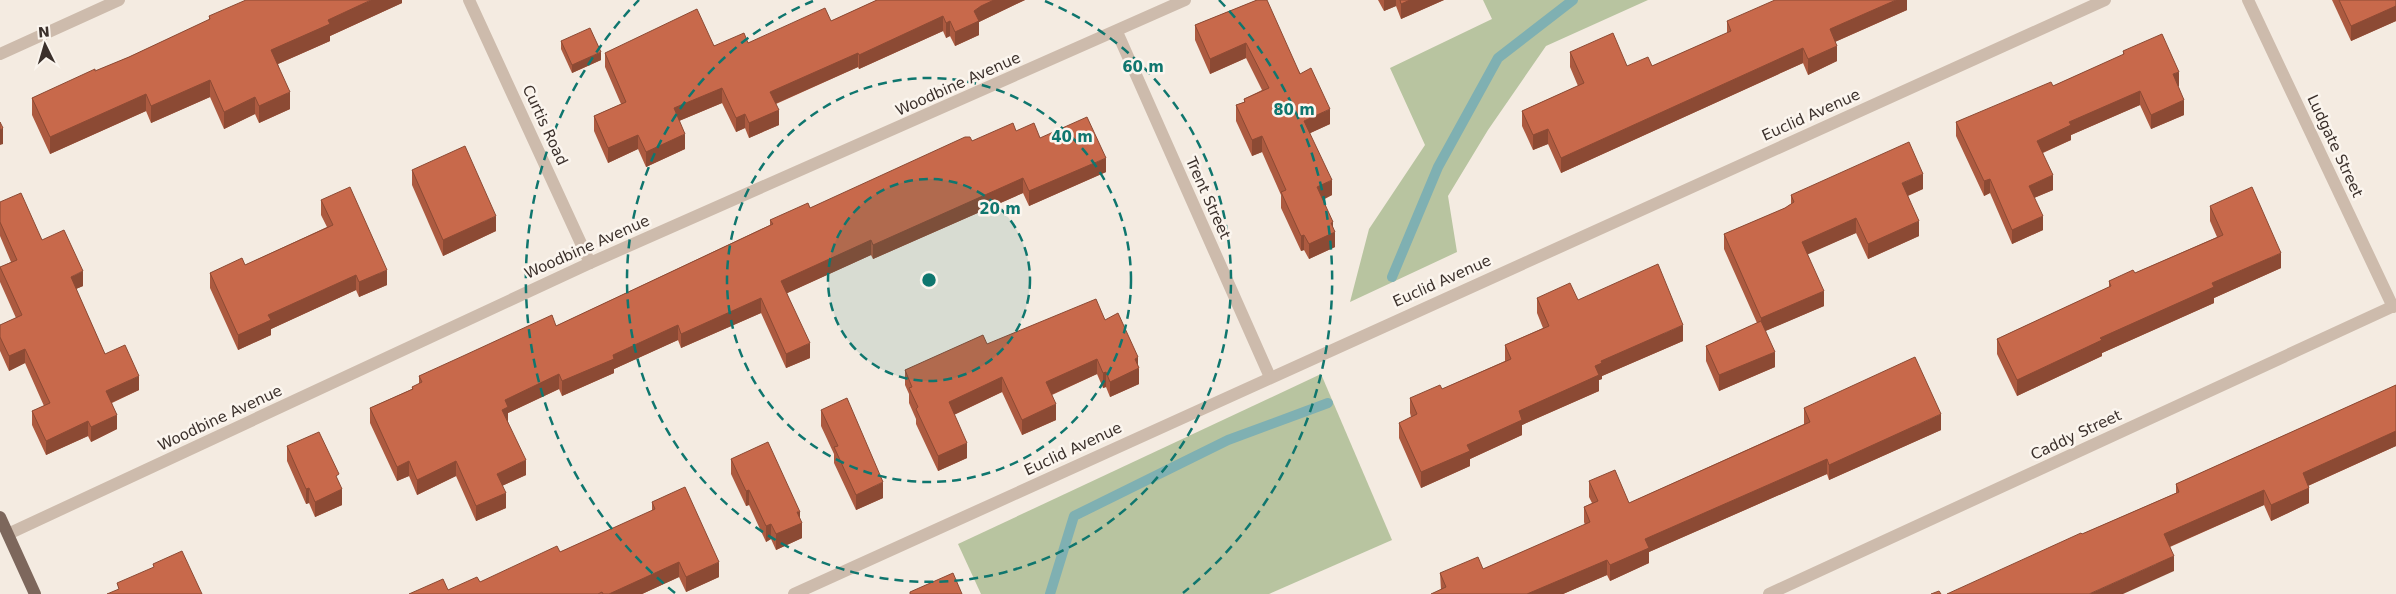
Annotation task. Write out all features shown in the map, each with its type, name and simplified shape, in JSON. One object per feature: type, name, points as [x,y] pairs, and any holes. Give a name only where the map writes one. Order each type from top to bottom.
[{"type":"main road","points":[[0,517],[35,594]]},
{"type":"street","points":[[0,54],[96,5],[119,0]]},
{"type":"street","name":"Curtis Road","points":[[469,0],[590,263]]},
{"type":"street","name":"Woodbine Avenue","points":[[8,534],[590,263],[1117,32],[1185,0]]},
{"type":"street","name":"Euclid Avenue","points":[[794,594],[2105,0]]},
{"type":"street","name":"Ludgate Street","points":[[2248,0],[2394,306]]},
{"type":"street","name":"Trent Street","points":[[1117,32],[1270,377]]},
{"type":"street","name":"Caddy Street","points":[[1769,594],[2394,306]]},
{"type":"green space","points":[[1483,0],[1648,0],[1546,46],[1488,130],[1448,196],[1457,252],[1350,302],[1369,229],[1425,145],[1390,68],[1492,19]]},
{"type":"green space","points":[[1321,374],[1392,540],[1269,594],[981,594],[958,544]]},
{"type":"building","points":[[246,0],[371,0],[328,20],[330,24],[271,50],[290,92],[259,106],[255,97],[224,112],[210,80],[151,106],[146,94],[50,137],[32,98],[95,69],[95,71],[129,57],[210,19],[209,16]]},
{"type":"building","points":[[877,0],[994,0],[974,11],[979,21],[955,32],[950,21],[946,23],[943,16],[859,55],[858,53],[770,92],[779,110],[749,123],[745,114],[736,118],[722,88],[674,108],[685,134],[646,152],[638,135],[608,148],[594,116],[626,102],[605,53],[697,9],[714,46],[744,33],[748,43],[825,8],[831,21]]},
{"type":"building","points":[[1257,0],[1267,0],[1300,74],[1311,68],[1330,109],[1304,121],[1332,180],[1317,187],[1333,222],[1331,223],[1335,232],[1309,244],[1304,235],[1301,236],[1281,192],[1286,190],[1262,136],[1252,140],[1236,105],[1245,102],[1244,99],[1269,88],[1246,43],[1210,59],[1195,25]]},
{"type":"building","points":[[1400,0],[1410,0],[1401,4]]},
{"type":"building","points":[[1775,0],[1896,0],[1830,29],[1837,46],[1808,59],[1803,48],[1561,158],[1548,129],[1533,135],[1522,111],[1584,83],[1570,52],[1613,33],[1627,66],[1648,57],[1652,66],[1731,31],[1727,21]]},
{"type":"building","points":[[2339,0],[2396,0],[2396,6],[2351,26]]},
{"type":"building","points":[[590,28],[601,52],[572,65],[561,41]]},
{"type":"building","points":[[2162,34],[2179,72],[2173,74],[2184,100],[2151,115],[2140,91],[2069,122],[2071,125],[2037,141],[2053,175],[2029,186],[2043,216],[2012,230],[1990,179],[1984,181],[1956,122],[2051,82],[2053,86],[2124,54],[2123,51]]},
{"type":"building","points":[[1087,117],[1106,158],[1029,191],[1023,178],[873,245],[871,240],[781,281],[810,343],[786,354],[761,298],[681,334],[678,325],[613,355],[614,359],[562,381],[559,374],[505,400],[508,407],[502,410],[526,460],[497,474],[506,493],[476,506],[456,461],[417,480],[409,461],[397,467],[370,408],[413,389],[412,387],[422,382],[419,376],[552,315],[556,326],[773,224],[770,220],[808,203],[810,208],[965,137],[970,137],[972,141],[1013,123],[1016,131],[1034,123],[1040,138]]},
{"type":"building","points":[[1909,142],[1923,174],[1902,183],[1919,221],[1868,244],[1856,218],[1802,242],[1824,291],[1761,318],[1724,234],[1785,208],[1794,202],[1791,195]]},
{"type":"building","points":[[465,146],[496,216],[443,240],[412,170]]},
{"type":"building","points":[[350,187],[387,270],[359,282],[356,275],[268,315],[271,320],[238,335],[210,273],[242,258],[245,265],[333,225],[321,200]]},
{"type":"building","points":[[2252,187],[2281,253],[2212,283],[2214,287],[2100,338],[2102,340],[2017,380],[1997,339],[2111,286],[2109,281],[2133,270],[2135,273],[2223,235],[2210,206]]},
{"type":"building","points":[[21,193],[42,240],[64,230],[83,271],[71,277],[105,354],[125,345],[139,376],[106,391],[117,415],[91,427],[88,421],[46,441],[32,411],[50,403],[25,349],[9,356],[0,337],[0,325],[22,315],[0,267],[17,260],[0,222],[0,202]]},
{"type":"building","points":[[1658,264],[1683,325],[1601,361],[1602,363],[1595,366],[1599,375],[1519,411],[1522,420],[1467,445],[1470,451],[1421,472],[1399,423],[1417,414],[1410,398],[1440,385],[1442,389],[1511,359],[1505,345],[1549,326],[1537,298],[1570,283],[1578,300]]},
{"type":"building","points":[[1096,299],[1105,320],[1118,313],[1138,357],[1135,359],[1139,368],[1110,382],[1106,372],[1103,373],[1097,359],[1046,382],[1056,404],[1022,420],[1002,377],[949,402],[967,443],[938,456],[916,409],[918,407],[909,388],[912,387],[905,370],[983,335],[987,344]]},
{"type":"building","points":[[1761,321],[1775,352],[1719,375],[1706,346]]},
{"type":"building","points":[[1915,357],[1941,414],[1829,465],[1827,459],[1645,539],[1649,548],[1610,565],[1607,560],[1527,594],[1431,594],[1446,587],[1440,573],[1478,557],[1483,569],[1590,522],[1584,507],[1598,501],[1589,481],[1615,470],[1629,503],[1810,422],[1804,408]]},
{"type":"building","points":[[2396,385],[2396,431],[2303,473],[2309,488],[2271,505],[2264,490],[2164,534],[2174,556],[2089,594],[1947,594],[2081,533],[2179,492],[2176,484]]},
{"type":"building","points":[[847,398],[883,482],[856,495],[834,447],[838,446],[821,410]]},
{"type":"building","points":[[319,432],[339,474],[336,476],[342,489],[315,502],[309,488],[306,489],[287,446]]},
{"type":"building","points":[[768,442],[800,512],[797,512],[802,523],[776,534],[771,524],[766,526],[749,490],[746,491],[731,459]]},
{"type":"building","points":[[685,487],[719,562],[686,577],[679,562],[609,594],[603,594],[602,592],[598,594],[409,594],[443,579],[448,590],[477,577],[480,582],[557,546],[560,552],[655,509],[652,502]]},
{"type":"building","points":[[182,551],[202,594],[107,594],[119,589],[117,583],[154,567],[153,564]]},
{"type":"building","points":[[953,573],[962,594],[910,594],[910,592]]},
{"type":"waterway","points":[[1392,277],[1438,167],[1498,58],[1573,0]]},
{"type":"waterway","points":[[1050,594],[1074,516],[1228,440],[1328,403]]}]
